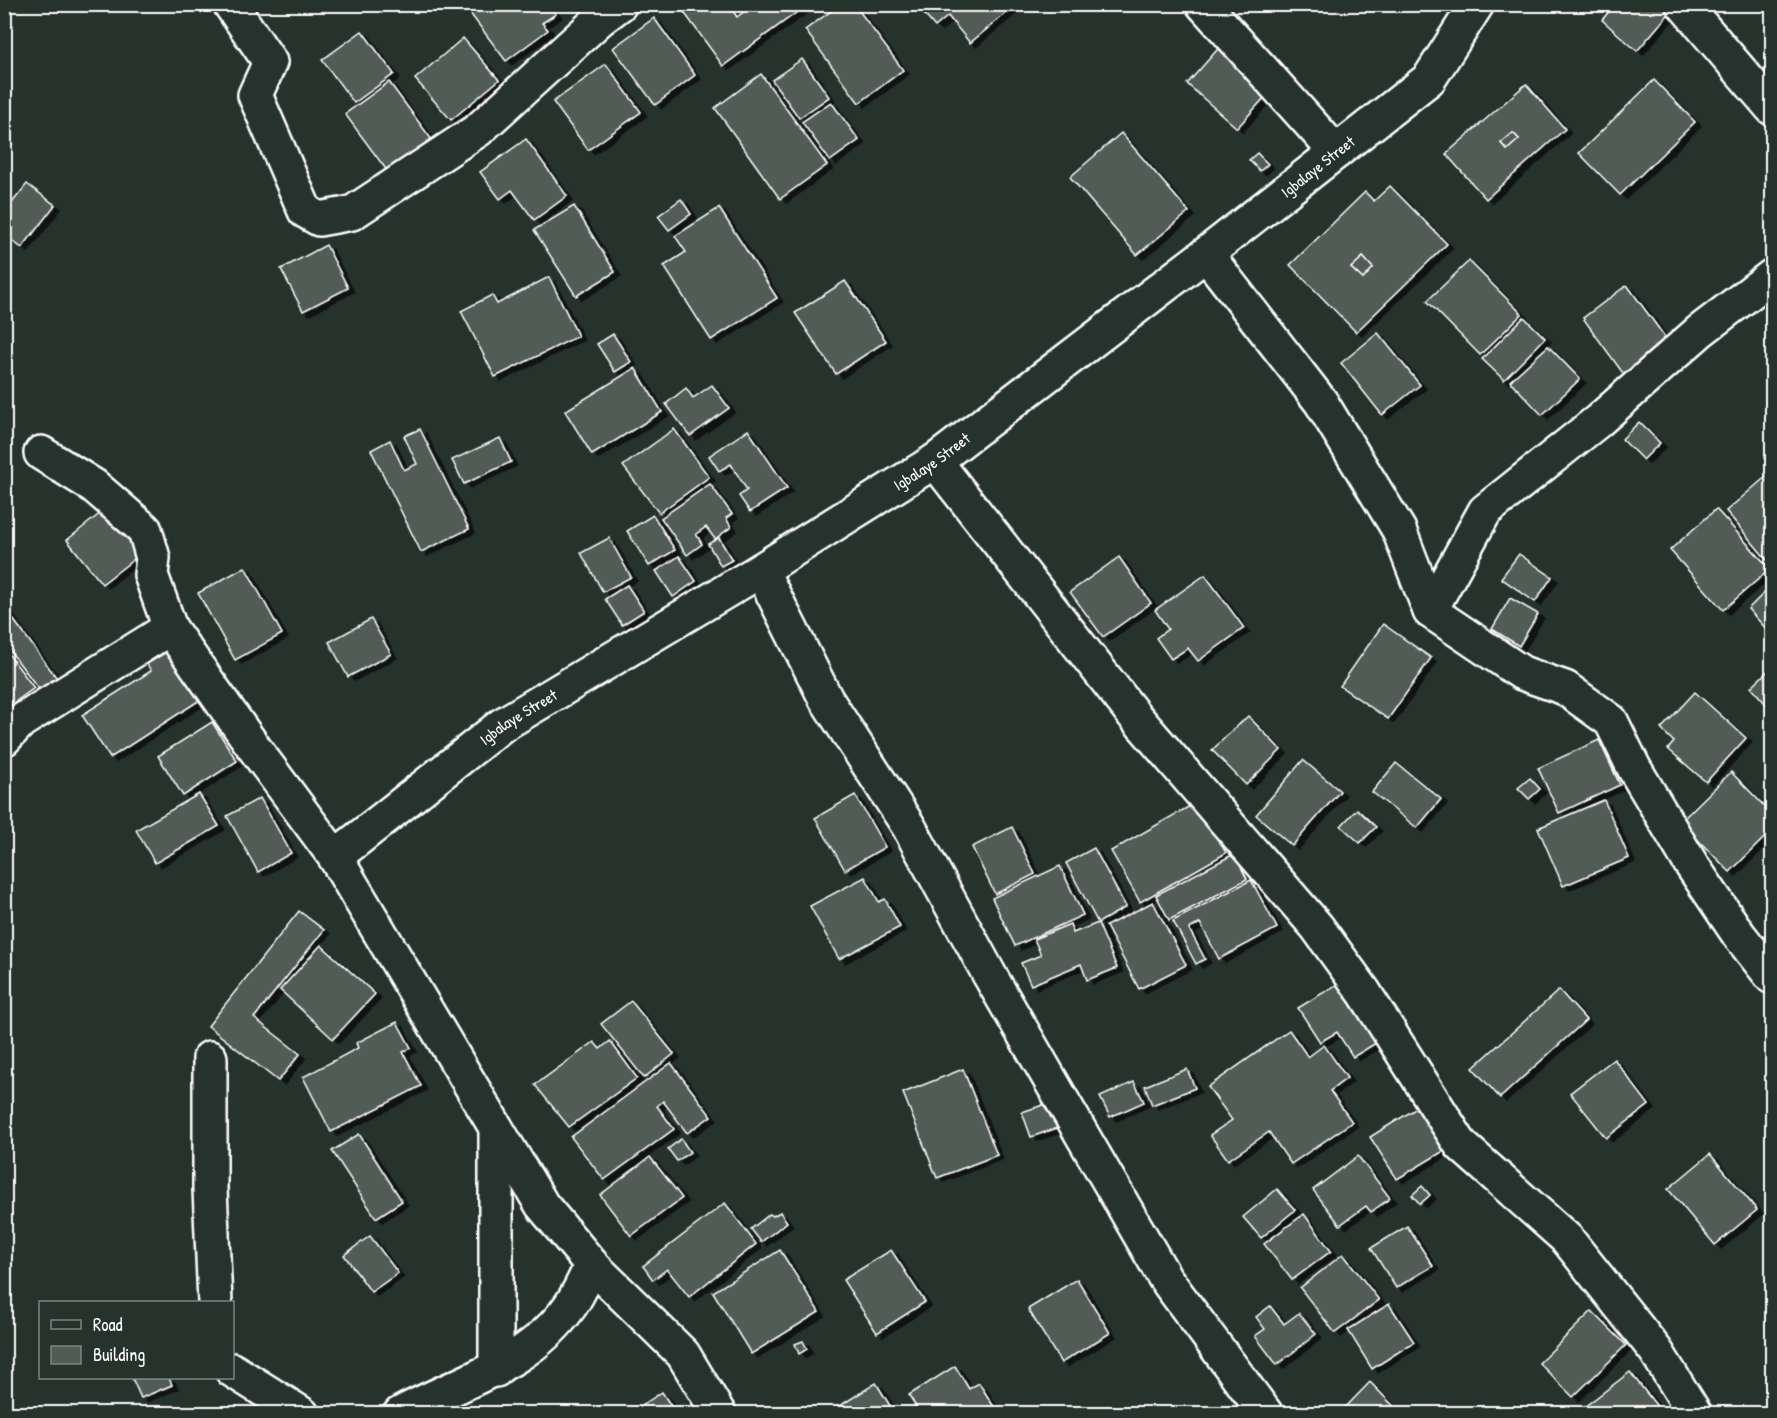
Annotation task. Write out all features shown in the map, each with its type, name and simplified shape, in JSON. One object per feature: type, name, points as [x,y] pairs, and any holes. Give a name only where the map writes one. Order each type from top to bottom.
[{"type":"street","points":[[230,4],[270,62],[255,95],[305,212],[319,219],[352,213],[478,130],[620,4]]},
{"type":"street","points":[[1203,4],[1336,152]]},
{"type":"street","name":"Igbalaye Street","points":[[335,857],[502,725],[761,570],[935,462],[1429,79],[1477,4]]},
{"type":"street","points":[[1683,4],[1773,108]]},
{"type":"street","points":[[1206,254],[1321,402],[1399,530],[1430,611],[1522,673],[1565,688],[1611,722],[1634,768],[1691,864],[1739,935],[1773,977]]},
{"type":"street","points":[[1430,611],[1485,511],[1598,421],[1700,331],[1773,276]]},
{"type":"street","points":[[41,453],[94,486],[145,530],[153,558],[151,575],[170,628],[335,857],[542,1206],[592,1264],[683,1354],[719,1413]]},
{"type":"street","points":[[935,462],[1134,715],[1317,927],[1364,992],[1461,1145],[1567,1239],[1656,1351],[1695,1413]]},
{"type":"street","points":[[761,570],[826,699],[909,827],[988,974],[1165,1278],[1266,1413]]},
{"type":"street","points":[[4,739],[21,722],[170,628]]},
{"type":"street","points":[[210,1058],[210,1189],[215,1301]]},
{"type":"street","points":[[496,1127],[496,1370]]},
{"type":"street","points":[[400,1413],[496,1370],[538,1343],[571,1305],[592,1264]]},
{"type":"street","points":[[234,1371],[302,1413]]},
{"type":"building","points":[[463,4],[549,4],[556,14],[542,23],[548,30],[506,61]]},
{"type":"building","points":[[678,4],[728,4],[737,17],[754,4],[808,4],[723,66]]},
{"type":"building","points":[[841,4],[854,4],[903,70],[859,103],[805,30]]},
{"type":"building","points":[[1017,4],[970,43],[948,16],[935,27],[916,5]]},
{"type":"building","points":[[1615,4],[1666,4],[1672,10],[1637,51],[1602,20]]},
{"type":"building","points":[[654,18],[695,75],[655,105],[613,48]]},
{"type":"building","points":[[362,31],[394,74],[354,103],[322,60]]},
{"type":"building","points":[[463,38],[499,80],[451,120],[415,79]]},
{"type":"building","points":[[1224,42],[1274,87],[1237,128],[1187,84]]},
{"type":"building","points":[[802,59],[829,97],[799,118],[772,80]]},
{"type":"building","points":[[606,64],[641,112],[588,150],[553,102]]},
{"type":"building","points":[[761,74],[827,165],[780,199],[715,108]]},
{"type":"building","points":[[1654,80],[1695,122],[1620,195],[1579,153]]},
{"type":"building","points":[[389,82],[432,140],[388,172],[345,114]]},
{"type":"building","points":[[1526,84],[1565,129],[1486,199],[1446,154]],"holes":[[[1513,133],[1519,139],[1507,150],[1501,143]]]},
{"type":"building","points":[[831,102],[859,140],[830,161],[802,122]]},
{"type":"building","points":[[1121,133],[1189,212],[1137,255],[1070,177]]},
{"type":"building","points":[[1513,133],[1519,139],[1507,150],[1501,143]]},
{"type":"building","points":[[526,139],[567,196],[534,220],[512,190],[500,199],[480,172]]},
{"type":"building","points":[[1257,153],[1268,164],[1260,171],[1249,160]]},
{"type":"building","points":[[27,184],[55,205],[22,248],[4,235],[4,213]]},
{"type":"building","points":[[1390,186],[1447,244],[1356,332],[1290,265],[1365,192],[1374,201]],"holes":[[[1363,257],[1373,268],[1363,279],[1351,268]]]},
{"type":"building","points":[[681,199],[691,214],[669,230],[658,216]]},
{"type":"building","points":[[574,206],[615,272],[576,296],[534,230]]},
{"type":"building","points":[[719,208],[777,298],[711,340],[664,266],[686,252],[675,236]]},
{"type":"building","points":[[326,245],[348,288],[303,311],[281,269]]},
{"type":"building","points":[[1363,257],[1373,268],[1363,279],[1351,268]]},
{"type":"building","points":[[1469,261],[1522,314],[1480,355],[1427,301]]},
{"type":"building","points":[[549,277],[578,336],[495,377],[461,311],[492,295],[497,304]]},
{"type":"building","points":[[845,281],[886,341],[836,374],[795,313]]},
{"type":"building","points":[[1627,285],[1670,344],[1625,376],[1583,318]]},
{"type":"building","points":[[1524,317],[1545,338],[1504,380],[1482,359]]},
{"type":"building","points":[[1378,333],[1420,385],[1382,415],[1341,363]]},
{"type":"building","points":[[613,334],[631,362],[615,372],[597,344]]},
{"type":"building","points":[[1548,346],[1580,379],[1542,415],[1510,381]]},
{"type":"building","points":[[635,368],[662,412],[592,455],[565,411]]},
{"type":"building","points":[[712,385],[729,408],[690,436],[666,404],[686,388],[693,398]]},
{"type":"building","points":[[1639,422],[1660,443],[1643,460],[1622,439]]},
{"type":"building","points":[[420,429],[469,529],[421,552],[371,450],[390,440],[404,470],[417,464],[404,436]]},
{"type":"building","points":[[674,429],[709,477],[659,513],[623,466]]},
{"type":"building","points":[[748,430],[787,488],[750,512],[739,496],[747,490],[731,464],[719,471],[709,456]]},
{"type":"building","points":[[500,438],[511,462],[464,484],[452,460]]},
{"type":"building","points":[[1769,474],[1772,478],[1772,566],[1726,511]]},
{"type":"building","points":[[710,484],[732,514],[726,518],[731,527],[715,539],[706,527],[696,534],[702,544],[687,555],[661,518]]},
{"type":"building","points":[[107,508],[143,552],[102,584],[67,540]]},
{"type":"building","points":[[1716,509],[1770,569],[1723,610],[1670,550]]},
{"type":"building","points":[[653,515],[675,550],[649,566],[627,531]]},
{"type":"building","points":[[609,538],[631,577],[603,592],[581,553]]},
{"type":"building","points":[[719,538],[732,560],[721,566],[708,544]]},
{"type":"building","points":[[1519,554],[1552,577],[1535,602],[1501,578]]},
{"type":"building","points":[[679,556],[696,581],[673,597],[656,571]]},
{"type":"building","points":[[1119,557],[1151,603],[1103,637],[1070,592]]},
{"type":"building","points":[[245,567],[282,634],[235,660],[198,593]]},
{"type":"building","points":[[1205,575],[1244,628],[1198,661],[1188,648],[1171,659],[1156,638],[1168,629],[1155,610]]},
{"type":"building","points":[[627,585],[644,611],[622,625],[605,599]]},
{"type":"building","points":[[1772,585],[1772,635],[1748,609]]},
{"type":"building","points":[[1510,598],[1538,614],[1519,646],[1492,629]]},
{"type":"building","points":[[4,607],[59,681],[42,693],[4,643]]},
{"type":"building","points":[[371,619],[391,654],[348,677],[329,642]]},
{"type":"building","points":[[1383,624],[1431,658],[1388,719],[1340,686]]},
{"type":"building","points":[[4,648],[34,688],[4,710]]},
{"type":"building","points":[[171,649],[203,698],[110,758],[82,715],[151,671],[147,664]]},
{"type":"building","points":[[1772,667],[1772,711],[1751,687]]},
{"type":"building","points":[[1695,692],[1746,738],[1706,782],[1668,749],[1674,742],[1661,729]]},
{"type":"building","points":[[1248,716],[1281,750],[1246,785],[1212,750]]},
{"type":"building","points":[[212,722],[237,761],[183,796],[158,756]]},
{"type":"building","points":[[1599,740],[1620,785],[1559,813],[1538,768]]},
{"type":"building","points":[[1303,760],[1340,791],[1292,846],[1256,815]]},
{"type":"building","points":[[1396,763],[1441,799],[1417,828],[1372,792]]},
{"type":"building","points":[[1731,772],[1772,814],[1772,830],[1730,872],[1680,822]]},
{"type":"building","points":[[1530,778],[1540,789],[1529,799],[1518,788]]},
{"type":"building","points":[[199,794],[219,826],[155,863],[136,830]]},
{"type":"building","points":[[855,795],[885,847],[845,870],[815,818]]},
{"type":"building","points":[[260,798],[291,853],[258,872],[227,816]]},
{"type":"building","points":[[1604,800],[1629,858],[1563,886],[1538,828]]},
{"type":"building","points":[[1197,802],[1226,853],[1140,902],[1111,851]]},
{"type":"building","points":[[1357,809],[1376,827],[1360,843],[1341,826]]},
{"type":"building","points":[[1012,827],[1035,874],[995,894],[972,847]]},
{"type":"building","points":[[1094,848],[1126,907],[1098,923],[1066,863]]},
{"type":"building","points":[[1234,854],[1247,879],[1169,920],[1156,895]]},
{"type":"building","points":[[1060,866],[1083,915],[1015,946],[992,898]]},
{"type":"building","points":[[865,877],[879,902],[885,899],[900,927],[839,959],[810,906]]},
{"type":"building","points":[[1251,880],[1277,928],[1219,959],[1200,923],[1189,929],[1205,959],[1196,964],[1173,921]]},
{"type":"building","points":[[1153,902],[1186,965],[1139,989],[1106,926]]},
{"type":"building","points":[[299,911],[324,930],[254,1018],[300,1054],[278,1081],[208,1026]]},
{"type":"building","points":[[1098,923],[1117,968],[1087,980],[1081,964],[1031,985],[1021,963],[1041,955],[1034,939],[1070,924],[1073,933]]},
{"type":"building","points":[[321,945],[375,994],[333,1039],[280,990]]},
{"type":"building","points":[[1344,980],[1381,1040],[1353,1057],[1337,1032],[1320,1042],[1298,1008]]},
{"type":"building","points":[[1559,990],[1586,1020],[1500,1098],[1473,1068]]},
{"type":"building","points":[[631,1001],[674,1054],[644,1078],[601,1024]]},
{"type":"building","points":[[397,1022],[411,1048],[403,1052],[421,1086],[331,1132],[303,1077],[358,1048],[356,1043]]},
{"type":"building","points":[[1289,1030],[1308,1057],[1324,1045],[1347,1078],[1330,1091],[1352,1122],[1291,1164],[1269,1132],[1228,1160],[1210,1135],[1232,1120],[1208,1087]]},
{"type":"building","points":[[610,1041],[637,1078],[569,1127],[535,1085],[594,1042],[600,1049]]},
{"type":"building","points":[[1614,1059],[1649,1105],[1606,1138],[1570,1093]]},
{"type":"building","points":[[671,1063],[711,1116],[687,1133],[663,1101],[657,1106],[674,1129],[604,1180],[571,1137]]},
{"type":"building","points":[[963,1069],[997,1155],[937,1178],[903,1093]]},
{"type":"building","points":[[1187,1069],[1195,1088],[1152,1105],[1145,1086]]},
{"type":"building","points":[[1134,1082],[1144,1102],[1110,1117],[1100,1097]]},
{"type":"building","points":[[1049,1103],[1057,1128],[1031,1137],[1022,1112]]},
{"type":"building","points":[[1420,1106],[1447,1149],[1397,1179],[1370,1137]]},
{"type":"building","points":[[359,1134],[402,1201],[376,1218],[332,1151]]},
{"type":"building","points":[[681,1139],[690,1152],[677,1161],[668,1149]]},
{"type":"building","points":[[1710,1154],[1757,1210],[1715,1245],[1668,1189]]},
{"type":"building","points":[[1358,1156],[1390,1198],[1371,1212],[1366,1206],[1340,1225],[1313,1190]]},
{"type":"building","points":[[650,1157],[682,1198],[631,1236],[600,1195]]},
{"type":"building","points":[[1422,1186],[1430,1195],[1420,1204],[1412,1195]]},
{"type":"building","points":[[1277,1189],[1295,1210],[1261,1238],[1243,1217]]},
{"type":"building","points":[[725,1203],[756,1244],[689,1297],[667,1269],[653,1280],[643,1266]]},
{"type":"building","points":[[780,1212],[787,1222],[761,1242],[751,1229],[770,1214],[773,1216]]},
{"type":"building","points":[[1304,1214],[1331,1251],[1292,1280],[1264,1244]]},
{"type":"building","points":[[1407,1226],[1433,1266],[1396,1288],[1371,1248]]},
{"type":"building","points":[[370,1236],[398,1273],[371,1292],[344,1255]]},
{"type":"building","points":[[780,1250],[819,1312],[751,1354],[713,1292]]},
{"type":"building","points":[[891,1250],[925,1302],[877,1333],[843,1280]]},
{"type":"building","points":[[1343,1254],[1379,1300],[1335,1333],[1300,1288]]},
{"type":"building","points":[[1077,1279],[1110,1333],[1061,1363],[1028,1309]]},
{"type":"building","points":[[1389,1304],[1414,1342],[1372,1369],[1348,1330]]},
{"type":"building","points":[[1270,1306],[1284,1324],[1299,1313],[1316,1334],[1277,1365],[1255,1336],[1265,1329],[1256,1317]]},
{"type":"building","points":[[1592,1311],[1626,1345],[1573,1397],[1539,1363]]},
{"type":"building","points":[[803,1341],[807,1349],[799,1354],[795,1344]]},
{"type":"building","points":[[955,1366],[969,1389],[979,1383],[994,1407],[987,1414],[920,1414],[909,1395]]},
{"type":"building","points":[[1630,1372],[1663,1414],[1575,1414]]},
{"type":"building","points":[[132,1379],[169,1379],[172,1385],[141,1398]]},
{"type":"building","points":[[1370,1382],[1401,1414],[1339,1414]]},
{"type":"building","points":[[876,1383],[895,1414],[830,1412]]},
{"type":"building","points":[[662,1392],[676,1414],[629,1414]]}]
